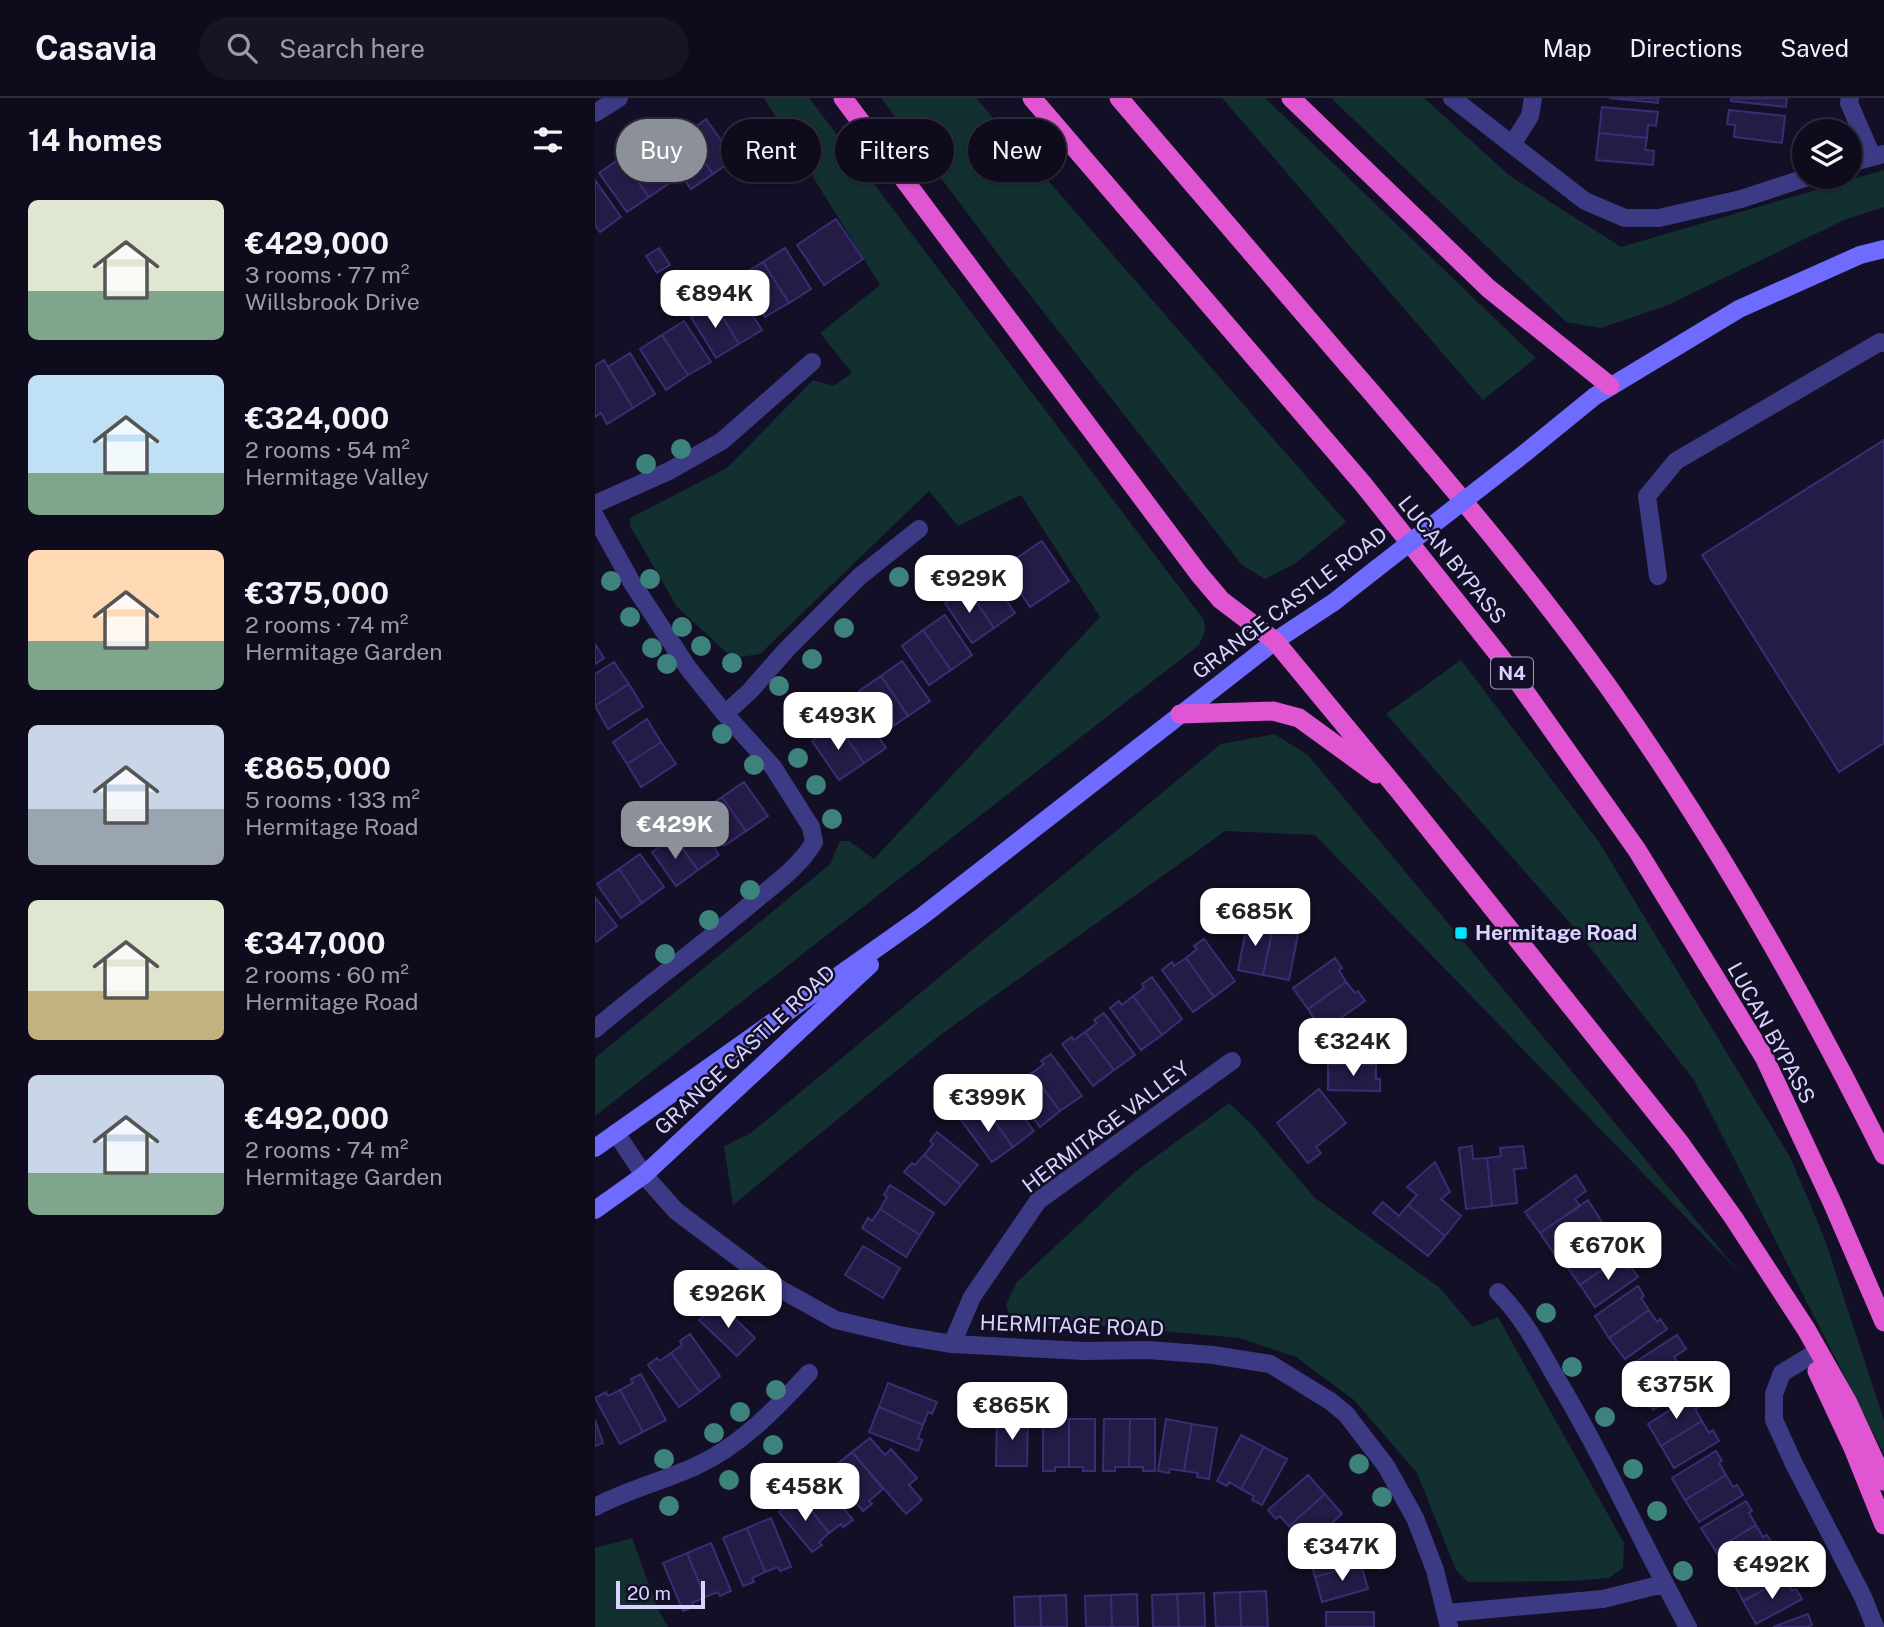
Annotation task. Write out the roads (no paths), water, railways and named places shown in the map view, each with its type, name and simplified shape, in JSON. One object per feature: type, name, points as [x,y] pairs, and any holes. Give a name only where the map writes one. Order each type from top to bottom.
[{"type":"highway","points":[[843,98],[1199,574],[1221,600],[1275,641],[1399,791],[1680,1143],[1783,1294],[1828,1366],[1884,1481]]},
{"type":"highway","name":"LUCAN BYPASS","points":[[1032,98],[1363,484],[1502,659],[1637,850],[1764,1058],[1832,1202],[1884,1322]]},
{"type":"highway","name":"LUCAN BYPASS","points":[[1119,98],[1471,509],[1607,685],[1670,777],[1744,895],[1820,1028],[1884,1155]]},
{"type":"highway","points":[[1291,98],[1488,288],[1610,386]]},
{"type":"highway","points":[[1180,714],[1273,712],[1299,718],[1399,791]]},
{"type":"highway","points":[[1783,1294],[1853,1448],[1884,1525]]},
{"type":"main road","name":"GRANGE CASTLE ROAD","points":[[595,1148],[921,917],[1180,714],[1275,641],[1334,602],[1610,386],[1739,309],[1860,255],[1884,249]]},
{"type":"main road","name":"GRANGE CASTLE ROAD","points":[[595,1210],[644,1175],[921,917]]},
{"type":"street","points":[[595,113],[619,98]]},
{"type":"street","points":[[1452,98],[1584,201],[1625,218],[1660,218],[1741,199],[1792,182]]},
{"type":"street","points":[[1513,144],[1530,116],[1533,98]]},
{"type":"street","points":[[1850,98],[1849,103],[1878,155]]},
{"type":"street","points":[[1658,576],[1647,496],[1676,461],[1884,342]]},
{"type":"street","points":[[595,504],[669,471],[722,441],[812,362]]},
{"type":"street","points":[[595,516],[688,668],[773,767],[811,827],[814,842],[806,856],[782,878],[595,1029]]},
{"type":"street","points":[[725,714],[859,577],[919,529]]},
{"type":"street","name":"HERMITAGE VALLEY","points":[[952,1344],[972,1297],[1038,1201],[1232,1061]]},
{"type":"street","name":"HERMITAGE ROAD","points":[[615,1133],[644,1175],[676,1211],[780,1289],[836,1320],[952,1344],[1057,1350],[1148,1350],[1270,1363],[1346,1414],[1386,1466],[1415,1518],[1435,1570],[1448,1620]]},
{"type":"street","points":[[1498,1292],[1512,1306],[1567,1395],[1641,1534],[1663,1584],[1688,1627]]},
{"type":"street","points":[[1810,1356],[1782,1373],[1774,1394],[1774,1420],[1863,1597],[1875,1627]]},
{"type":"street","points":[[595,1507],[613,1497],[698,1465],[739,1440],[752,1431],[809,1373]]},
{"type":"street","points":[[1448,1620],[1603,1600],[1663,1584]]},
{"type":"place","name":"Hermitage Road","points":[[1461,933]]}]
